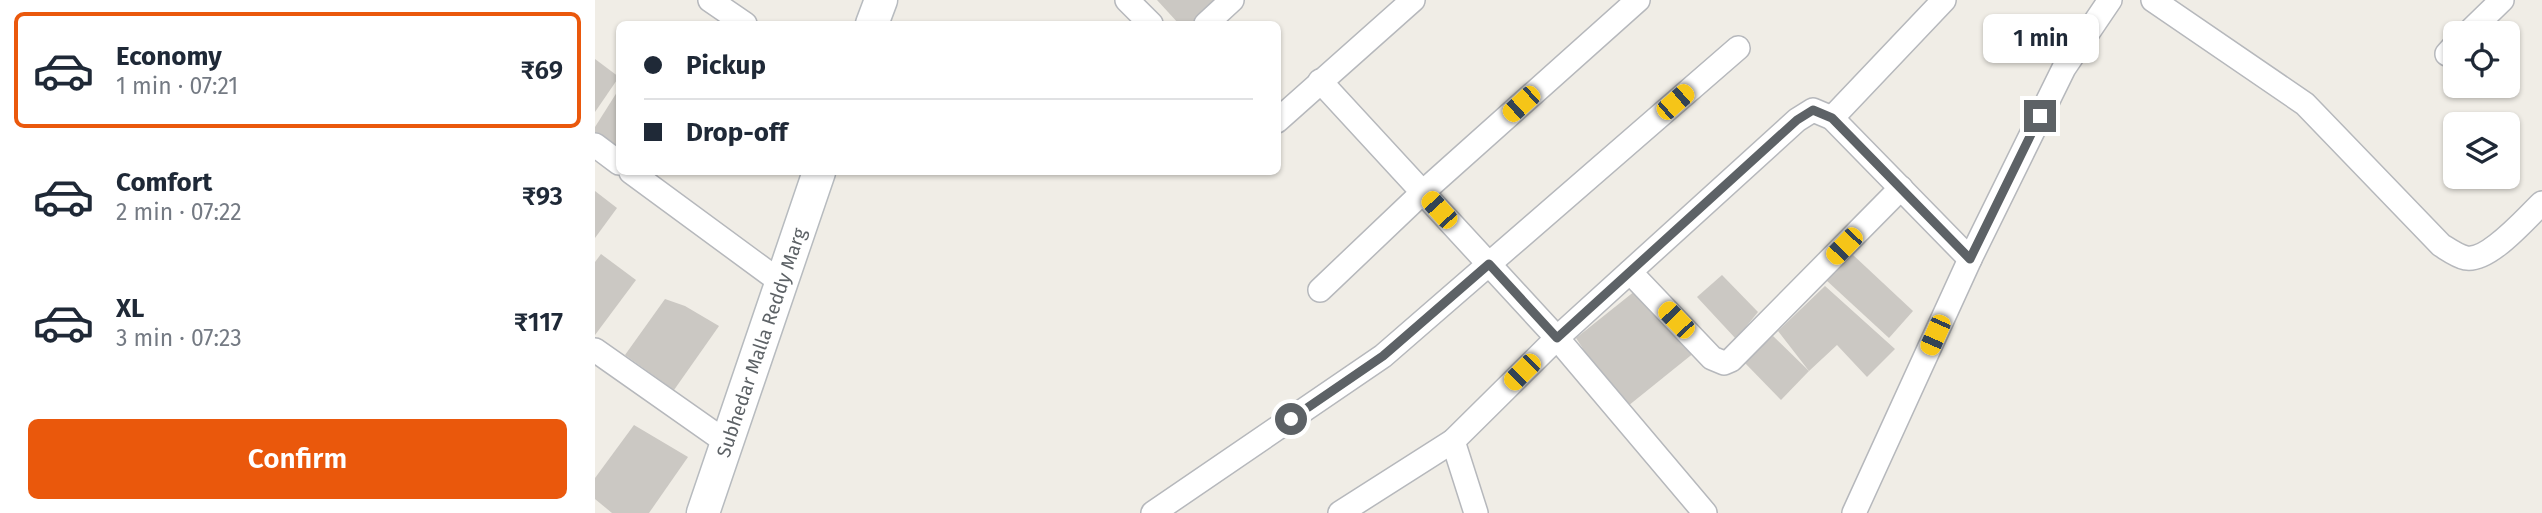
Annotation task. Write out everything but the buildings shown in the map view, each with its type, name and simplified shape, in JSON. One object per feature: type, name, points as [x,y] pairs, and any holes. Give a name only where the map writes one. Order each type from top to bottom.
[{"type":"main road","points":[[873,21],[881,0]]},
{"type":"main road","name":"Subhedar Malla Reddy Marg","points":[[703,513],[818,175]]},
{"type":"street","points":[[711,0],[741,21]]},
{"type":"street","points":[[1128,0],[1145,21]]},
{"type":"street","points":[[1209,21],[1233,0]]},
{"type":"street","points":[[1281,117],[1413,0]]},
{"type":"street","points":[[1320,290],[1423,192],[1638,0]]},
{"type":"street","points":[[1832,118],[1944,0]]},
{"type":"street","points":[[1854,513],[1970,259],[2064,68],[2111,0]]},
{"type":"street","points":[[2154,0],[2305,104],[2441,244],[2455,254],[2469,259],[2486,254],[2542,203]]},
{"type":"street","points":[[2480,21],[2502,0]]},
{"type":"street","points":[[1153,513],[1383,356],[1738,48]]},
{"type":"street","points":[[1319,81],[1557,338],[1705,513]]},
{"type":"street","points":[[1340,513],[1453,441],[1557,338],[1797,120],[1813,110],[1832,118],[1970,259]]},
{"type":"street","points":[[595,145],[616,161]]},
{"type":"street","points":[[635,175],[782,284]]},
{"type":"street","points":[[1630,272],[1712,358],[1724,363],[1731,360],[1901,188]]},
{"type":"street","points":[[595,350],[726,442]]},
{"type":"street","points":[[1453,441],[1476,513]]},
{"type":"route","points":[[1291,419],[1383,356],[1489,264],[1557,338],[1797,120],[1813,110],[1832,118],[1970,259],[2040,116]]}]
